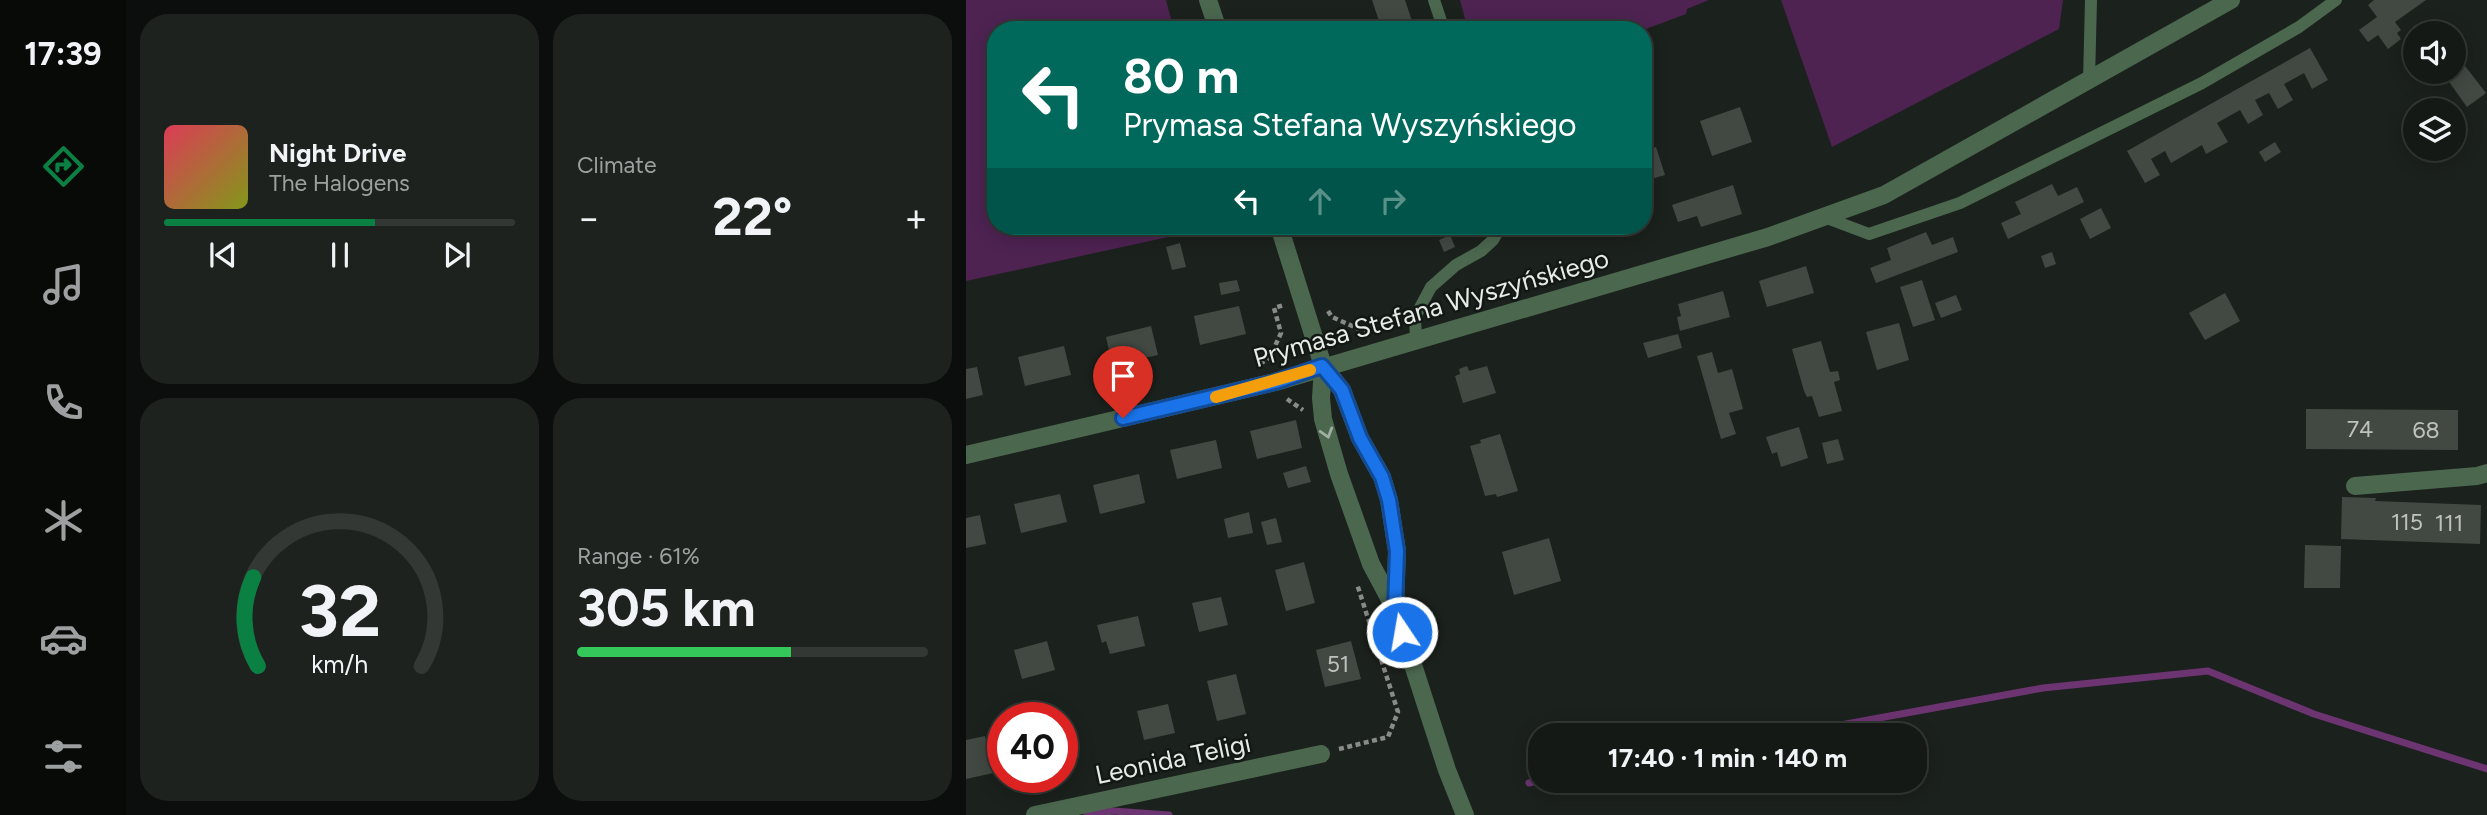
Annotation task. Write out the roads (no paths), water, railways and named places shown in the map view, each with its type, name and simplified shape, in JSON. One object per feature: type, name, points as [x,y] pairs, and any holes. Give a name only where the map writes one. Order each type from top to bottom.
[{"type":"street","points":[[1208,0],[1214,21]]},
{"type":"street","name":"Prymasa Stefana Wyszyńskiego","points":[[966,455],[1227,394],[1768,237],[1824,217],[1884,195],[2231,0]]},
{"type":"street","points":[[1282,235],[1322,366],[1323,419],[1339,474],[1371,564],[1395,609],[1447,770],[1465,815]]},
{"type":"street","points":[[1322,366],[1342,390],[1360,438],[1382,477],[1389,500],[1397,551],[1395,609]]},
{"type":"street","points":[[2356,486],[2487,473]]},
{"type":"street","name":"Leonida Teligi","points":[[1035,815],[1321,754]]},
{"type":"lane","points":[[1434,0],[1441,21]]},
{"type":"lane","points":[[2089,81],[2091,0]]},
{"type":"lane","points":[[1824,217],[1869,234],[1961,203],[2202,83],[2299,27],[2336,0]]},
{"type":"lane","points":[[1416,339],[1415,317],[1431,287],[1456,265],[1481,251],[1496,235]]},
{"type":"waterway","points":[[1852,723],[2043,688],[2208,671],[2314,714],[2487,769]]},
{"type":"waterway","points":[[1087,815],[1113,811],[1169,815]]}]
